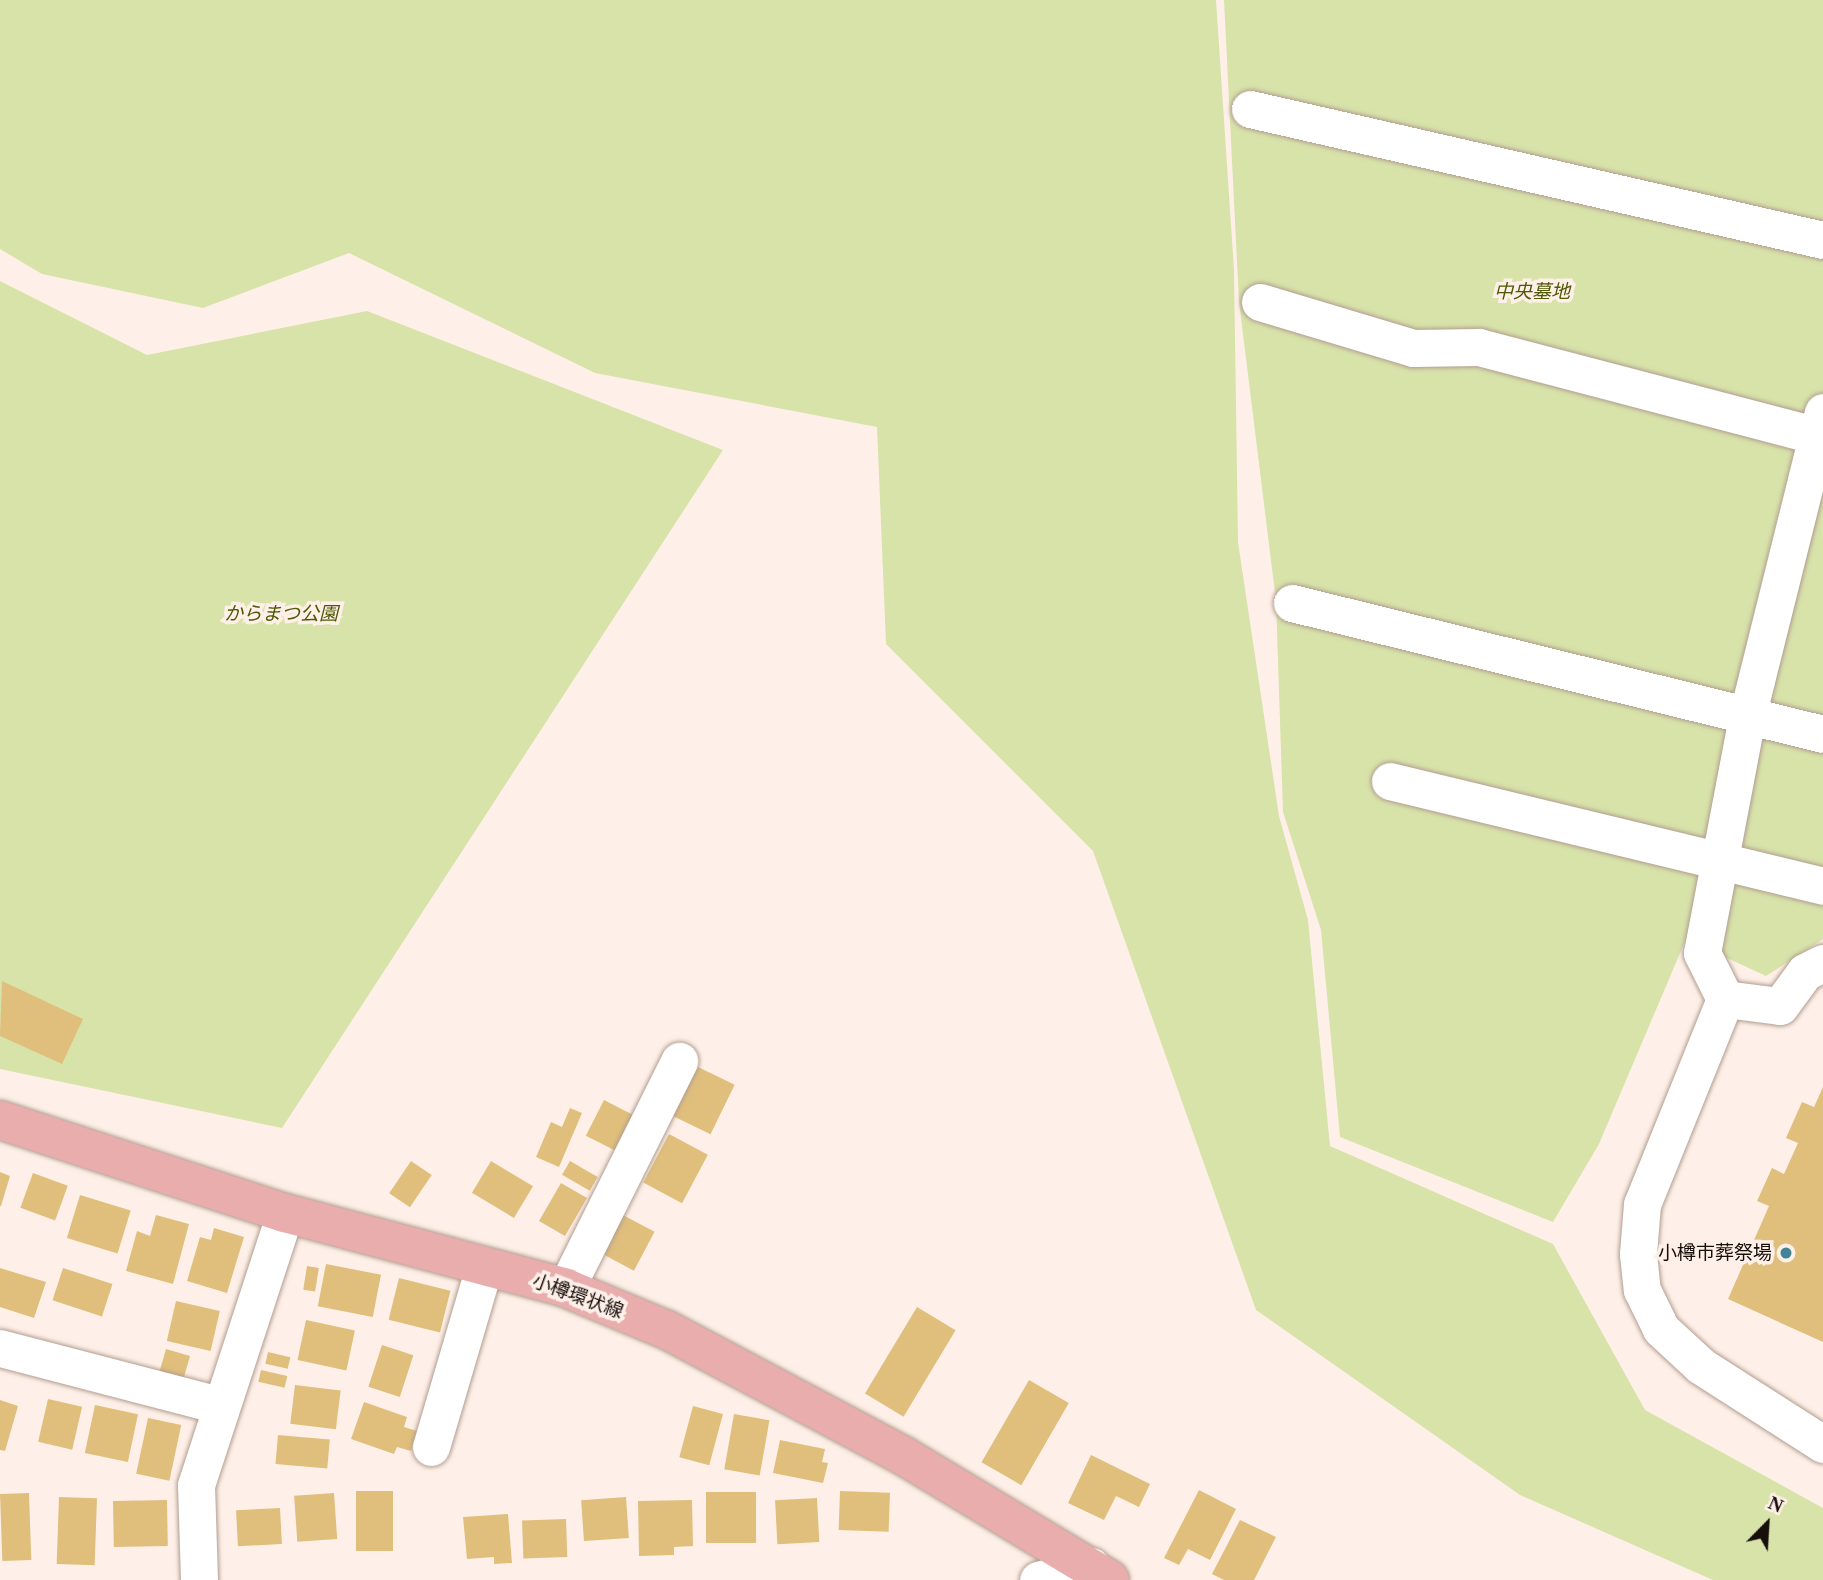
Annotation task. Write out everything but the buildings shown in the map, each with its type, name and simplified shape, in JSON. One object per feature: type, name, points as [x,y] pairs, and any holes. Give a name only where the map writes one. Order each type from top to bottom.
[{"type":"main road","name":"小樽環状線","points":[[0,1120],[285,1213],[566,1288],[667,1330],[904,1456],[1100,1573]]},
{"type":"street","points":[[1250,109],[1823,240]]},
{"type":"street","points":[[1260,302],[1413,348],[1479,347],[1821,428],[1747,716],[1702,953],[1724,999],[1642,1204],[1637,1254],[1642,1290],[1661,1329],[1701,1366],[1823,1444]]},
{"type":"street","points":[[1292,603],[1823,734]]},
{"type":"street","points":[[1390,780],[1823,886]]},
{"type":"street","points":[[1724,999],[1780,1006],[1805,972],[1823,962]]},
{"type":"street","points":[[566,1288],[679,1061]]},
{"type":"street","points":[[199,1580],[196,1485],[219,1405],[285,1213]]},
{"type":"street","points":[[430,1447],[484,1267]]},
{"type":"street","points":[[0,1348],[219,1405]]},
{"type":"street","points":[[1038,1580],[1100,1573]]},
{"type":"green space","points":[[0,0],[1216,0],[1234,270],[1238,542],[1279,816],[1308,920],[1330,1146],[1553,1244],[1645,1410],[1823,1508],[1823,1580],[1713,1580],[1520,1495],[1256,1310],[1093,851],[886,644],[877,427],[595,373],[349,253],[203,308],[42,274],[0,249]]},
{"type":"green space","name":"中央墓地","points":[[1224,0],[1823,0],[1823,939],[1766,976],[1686,939],[1599,1144],[1553,1222],[1340,1137],[1321,930],[1283,812],[1276,601],[1239,302]]},
{"type":"green space","name":"からまつ公園","points":[[0,281],[147,355],[367,311],[723,450],[282,1128],[0,1069]]},
{"type":"place","name":"小樽市葬祭場","points":[[1786,1253]]}]
